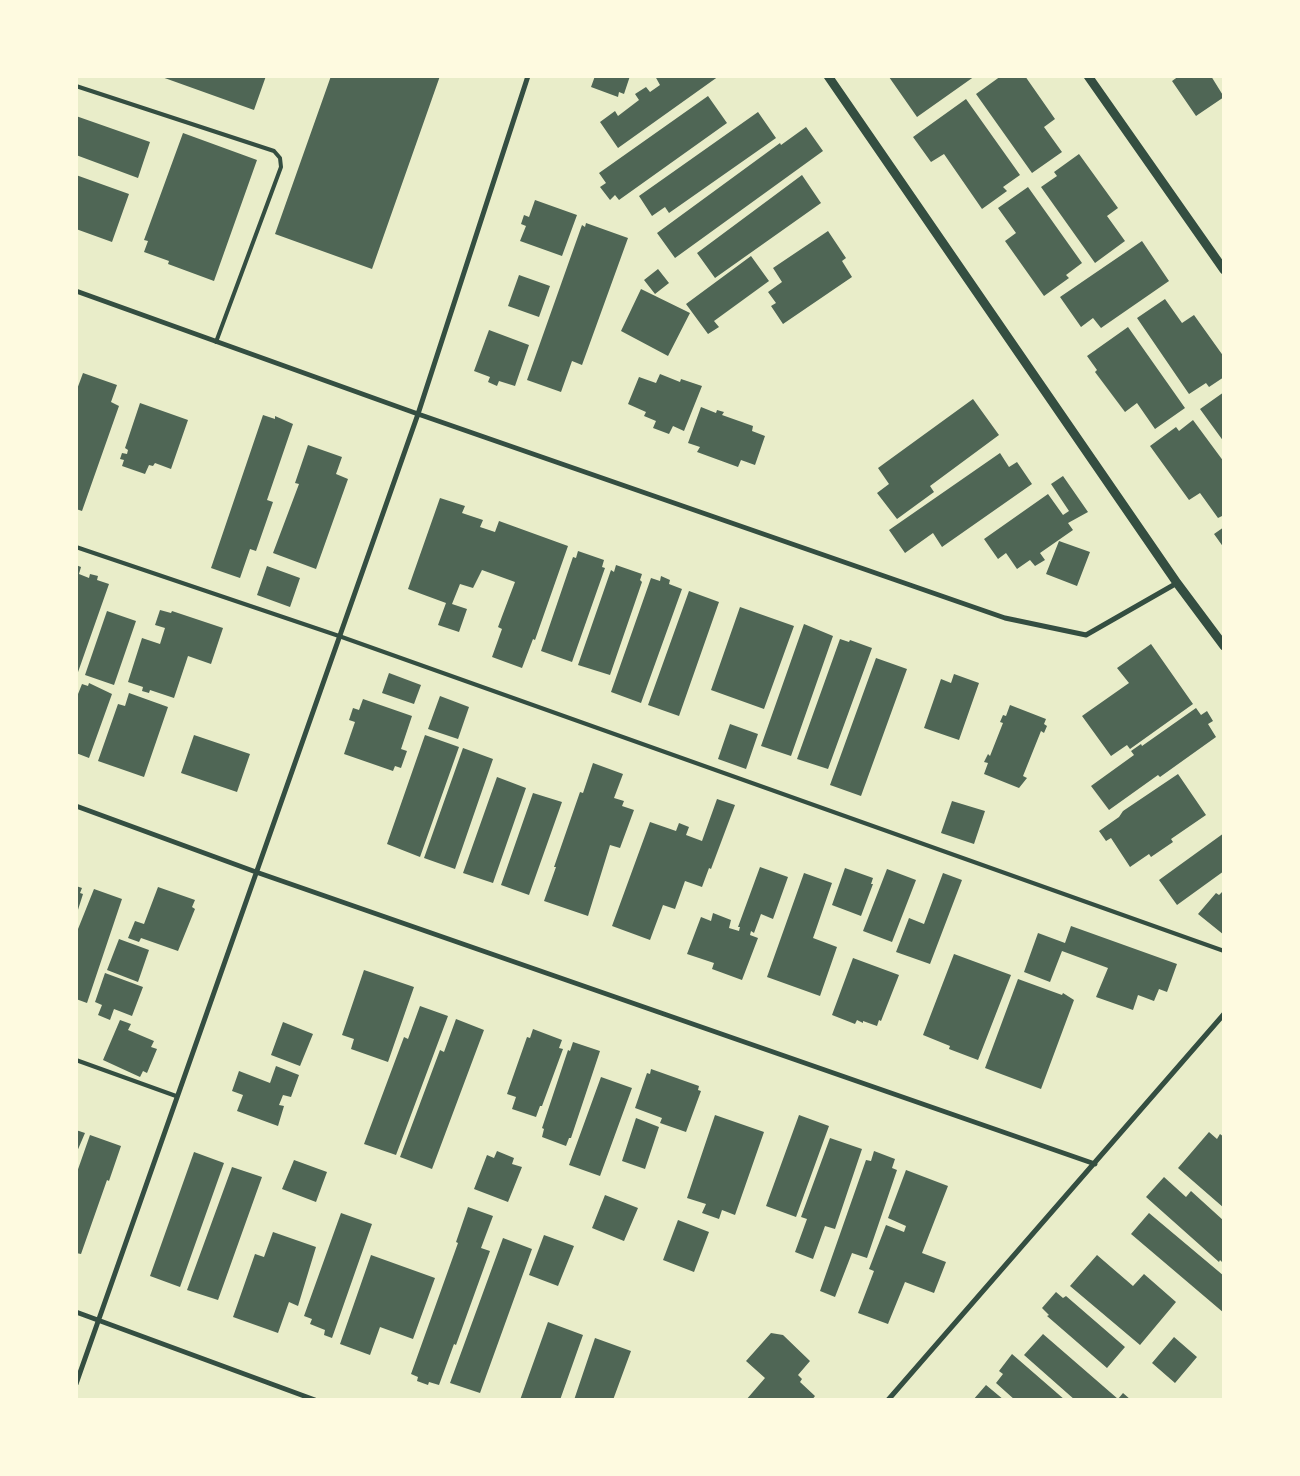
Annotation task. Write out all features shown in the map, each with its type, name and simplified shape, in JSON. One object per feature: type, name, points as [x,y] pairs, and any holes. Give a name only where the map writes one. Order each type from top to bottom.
[{"type":"street","points":[[76,1384],[418,414],[528,76]]},
{"type":"street","points":[[828,76],[1177,583],[1224,646]]},
{"type":"street","points":[[1088,76],[1224,270]]},
{"type":"street","points":[[76,291],[418,414],[1005,618],[1086,635],[1177,583]]},
{"type":"street","points":[[76,806],[256,872],[1095,1164]]},
{"type":"street","points":[[888,1400],[1224,1014]]},
{"type":"street","points":[[76,1312],[315,1400]]},
{"type":"lane","points":[[76,86],[274,151],[280,158],[281,167],[216,342]]},
{"type":"lane","points":[[76,547],[340,636],[1224,951]]},
{"type":"lane","points":[[76,1060],[176,1096]]},
{"type":"building","points":[[159,76],[266,76],[254,110]]},
{"type":"building","points":[[331,76],[440,76],[372,269],[275,234]]},
{"type":"building","points":[[595,76],[630,76],[624,94],[619,92],[618,97],[591,87]]},
{"type":"building","points":[[655,76],[719,76],[618,148],[600,122],[615,111],[618,116],[639,100],[635,94],[646,87],[650,92],[660,85]]},
{"type":"building","points":[[975,76],[917,117],[889,77]]},
{"type":"building","points":[[1001,76],[1025,76],[1055,119],[1044,127],[1062,152],[1032,173],[976,94]]},
{"type":"building","points":[[1179,76],[1211,76],[1224,97],[1196,116],[1172,81]]},
{"type":"building","points":[[708,96],[727,123],[619,200],[615,195],[610,200],[600,187],[606,183],[599,173]]},
{"type":"building","points":[[966,99],[1020,175],[1003,187],[1007,191],[982,209],[944,154],[931,162],[913,137]]},
{"type":"building","points":[[758,112],[776,138],[669,213],[665,207],[652,216],[639,196]]},
{"type":"building","points":[[76,116],[150,142],[138,178],[76,155]]},
{"type":"building","points":[[806,127],[823,151],[675,258],[657,233],[780,143],[781,145]]},
{"type":"building","points":[[183,133],[257,160],[214,281],[168,264],[169,261],[144,252],[148,241],[144,240]]},
{"type":"building","points":[[1079,154],[1118,208],[1107,216],[1125,241],[1095,263],[1041,187],[1057,176],[1054,172]]},
{"type":"building","points":[[76,175],[129,194],[112,242],[76,229]]},
{"type":"building","points":[[802,175],[821,203],[715,278],[697,253]]},
{"type":"building","points":[[1028,187],[1082,263],[1066,275],[1069,278],[1044,296],[1005,241],[1016,233],[998,208]]},
{"type":"building","points":[[535,200],[577,215],[562,256],[520,241],[526,226],[521,224],[524,215],[529,217]]},
{"type":"building","points":[[586,223],[628,238],[582,365],[572,361],[561,392],[527,380],[582,225],[585,227]]},
{"type":"building","points":[[828,231],[846,258],[842,261],[852,277],[783,324],[771,306],[776,303],[768,292],[782,282],[773,268]]},
{"type":"building","points":[[1142,241],[1169,281],[1101,328],[1093,318],[1081,327],[1060,297]]},
{"type":"building","points":[[751,256],[769,281],[714,321],[719,327],[708,334],[686,304]]},
{"type":"building","points":[[658,269],[669,283],[655,294],[644,280]]},
{"type":"building","points":[[519,275],[550,286],[539,317],[508,306]]},
{"type":"building","points":[[641,289],[690,313],[668,356],[621,331]]},
{"type":"building","points":[[1165,299],[1182,323],[1194,315],[1224,357],[1224,377],[1209,387],[1206,383],[1189,394],[1137,318]]},
{"type":"building","points":[[1128,327],[1185,408],[1155,429],[1137,403],[1125,412],[1095,372],[1097,370],[1087,356]]},
{"type":"building","points":[[489,330],[529,345],[515,386],[499,381],[497,386],[488,382],[490,377],[474,371]]},
{"type":"building","points":[[83,373],[117,385],[111,402],[119,406],[82,511],[76,509],[76,392]]},
{"type":"building","points":[[660,374],[680,382],[681,379],[702,386],[684,431],[673,426],[669,434],[653,428],[656,421],[644,416],[646,412],[628,404],[639,377],[656,383]]},
{"type":"building","points":[[1224,392],[1224,442],[1200,409]]},
{"type":"building","points":[[973,399],[999,435],[930,486],[934,492],[897,519],[877,493],[889,484],[878,468]]},
{"type":"building","points":[[140,403],[188,420],[171,469],[155,463],[153,466],[149,465],[145,474],[122,466],[124,460],[120,459],[122,453],[127,454],[128,450],[125,448]]},
{"type":"building","points":[[701,407],[716,413],[717,410],[724,412],[722,415],[753,426],[752,431],[765,436],[755,465],[741,460],[738,467],[697,452],[700,447],[688,443]]},
{"type":"building","points":[[263,415],[275,419],[275,416],[293,424],[267,500],[273,502],[256,551],[250,549],[240,578],[211,568]]},
{"type":"building","points":[[1193,420],[1224,462],[1224,515],[1218,518],[1200,493],[1189,500],[1150,446],[1176,427],[1179,431]]},
{"type":"building","points":[[308,445],[342,457],[336,474],[348,479],[316,569],[273,553],[299,484],[295,483]]},
{"type":"building","points":[[1000,453],[1009,467],[1017,462],[1032,484],[942,547],[933,533],[905,553],[889,530]]},
{"type":"building","points":[[1063,476],[1088,512],[1068,523],[1073,530],[1040,553],[1045,560],[1035,566],[1030,560],[1017,569],[1006,553],[998,559],[984,539],[1048,494],[1063,515],[1069,511],[1051,484]]},
{"type":"building","points":[[440,498],[465,506],[462,513],[483,520],[480,527],[495,532],[499,521],[568,546],[535,640],[533,639],[522,668],[492,657],[502,629],[498,627],[515,582],[482,570],[473,588],[460,584],[452,604],[467,609],[459,632],[438,625],[446,603],[408,589]]},
{"type":"building","points":[[1224,527],[1224,548],[1214,534]]},
{"type":"building","points":[[1059,541],[1090,552],[1077,586],[1046,574]]},
{"type":"building","points":[[578,551],[604,560],[602,567],[605,568],[572,662],[541,651],[573,557],[576,558]]},
{"type":"building","points":[[76,565],[81,567],[79,574],[89,578],[90,574],[98,576],[97,580],[109,584],[77,675]]},
{"type":"building","points":[[616,565],[642,574],[640,580],[642,582],[610,675],[578,665],[611,570],[614,572]]},
{"type":"building","points":[[267,566],[300,578],[290,607],[257,595]]},
{"type":"building","points":[[661,576],[670,580],[669,584],[682,589],[641,703],[611,692],[651,578],[660,581]]},
{"type":"building","points":[[689,591],[719,602],[679,716],[648,705]]},
{"type":"building","points":[[740,607],[794,626],[764,709],[711,690]]},
{"type":"building","points":[[160,610],[171,613],[172,611],[223,628],[211,664],[188,656],[174,698],[150,690],[149,693],[142,691],[143,687],[128,682],[142,638],[160,644],[165,628],[155,625]]},
{"type":"building","points":[[107,611],[136,621],[114,685],[85,675]]},
{"type":"building","points":[[804,624],[833,636],[791,756],[761,746]]},
{"type":"building","points":[[840,639],[849,642],[850,640],[872,648],[828,769],[797,759]]},
{"type":"building","points":[[1151,644],[1193,704],[1130,749],[1127,745],[1111,756],[1082,716],[1129,683],[1117,668]]},
{"type":"building","points":[[876,658],[907,669],[861,796],[830,785]]},
{"type":"building","points":[[389,673],[421,685],[414,704],[382,693]]},
{"type":"building","points":[[954,674],[979,683],[959,740],[924,728],[941,679],[951,683]]},
{"type":"building","points":[[89,683],[112,694],[89,758],[76,753],[76,699],[82,684],[88,686]]},
{"type":"building","points":[[129,693],[168,707],[144,777],[98,761],[118,704],[125,706]]},
{"type":"building","points":[[440,696],[469,707],[458,739],[428,729]]},
{"type":"building","points":[[363,699],[412,716],[401,749],[407,751],[401,768],[395,766],[393,771],[344,754],[355,722],[349,720],[353,708],[359,710]]},
{"type":"building","points":[[1010,705],[1046,719],[1044,724],[1047,726],[1044,733],[1041,731],[1023,776],[1027,778],[1019,788],[984,774],[988,763],[984,762],[988,754],[990,756],[1003,723],[1000,722],[1003,715],[1006,716]]},
{"type":"building","points":[[1196,708],[1201,715],[1207,711],[1213,721],[1208,724],[1216,737],[1109,810],[1091,786],[1134,755],[1131,751],[1141,744],[1142,746]]},
{"type":"building","points":[[730,724],[758,734],[746,769],[718,759]]},
{"type":"building","points":[[194,735],[250,754],[237,792],[181,773]]},
{"type":"building","points":[[425,735],[459,747],[420,857],[387,844]]},
{"type":"building","points":[[463,748],[493,759],[455,869],[424,858]]},
{"type":"building","points":[[593,763],[623,774],[614,798],[624,801],[622,806],[634,810],[620,848],[610,845],[588,916],[544,901],[580,792],[583,793]]},
{"type":"building","points":[[1178,774],[1206,815],[1171,839],[1173,842],[1151,857],[1149,854],[1130,867],[1111,838],[1106,841],[1099,831],[1119,817],[1123,811]]},
{"type":"building","points":[[497,777],[526,788],[493,883],[463,873]]},
{"type":"building","points":[[533,793],[562,802],[529,895],[501,885]]},
{"type":"building","points":[[717,799],[735,805],[711,869],[709,868],[702,887],[685,881],[675,909],[663,905],[650,940],[612,926],[650,822],[676,831],[679,823],[689,827],[686,835],[702,841]]},
{"type":"building","points":[[952,801],[985,811],[974,844],[941,833]]},
{"type":"building","points":[[1224,833],[1224,871],[1177,905],[1159,880]]},
{"type":"building","points":[[760,867],[788,877],[773,919],[761,914],[754,933],[751,931],[750,935],[758,938],[742,980],[712,969],[714,963],[687,954],[701,917],[711,921],[713,913],[731,920],[729,928],[739,931],[740,927],[738,927]]},
{"type":"building","points":[[845,868],[873,878],[871,884],[873,884],[861,916],[832,905]]},
{"type":"building","points":[[887,869],[916,880],[892,942],[863,931]]},
{"type":"building","points":[[804,873],[832,883],[813,938],[837,947],[820,996],[767,977]]},
{"type":"building","points":[[943,873],[962,880],[930,964],[896,952],[909,918],[924,924]]},
{"type":"building","points":[[76,886],[82,888],[80,893],[83,894],[77,913]]},
{"type":"building","points":[[158,887],[195,900],[192,907],[195,909],[178,951],[141,938],[139,942],[128,938],[135,921],[144,924]]},
{"type":"building","points":[[94,889],[122,899],[87,1003],[76,999],[76,934]]},
{"type":"building","points":[[1224,890],[1224,935],[1198,914],[1216,893],[1219,895]]},
{"type":"building","points":[[1071,926],[1177,964],[1167,992],[1159,989],[1154,1001],[1138,995],[1133,1010],[1096,997],[1108,968],[1062,951],[1050,982],[1024,972],[1038,933],[1065,943]]},
{"type":"building","points":[[119,939],[149,950],[138,982],[107,970]]},
{"type":"building","points":[[954,954],[1011,975],[978,1060],[949,1049],[950,1046],[923,1035]]},
{"type":"building","points":[[853,958],[899,975],[881,1021],[879,1020],[877,1026],[857,1020],[855,1024],[832,1015]]},
{"type":"building","points":[[364,970],[414,987],[388,1062],[351,1049],[354,1039],[342,1035]]},
{"type":"building","points":[[105,973],[143,987],[132,1016],[114,1009],[110,1020],[98,1015],[102,1005],[95,1002]]},
{"type":"building","points":[[1018,979],[1062,995],[1063,993],[1074,1000],[1041,1089],[985,1068]]},
{"type":"building","points":[[420,1006],[448,1016],[396,1155],[364,1144],[404,1037],[408,1039]]},
{"type":"building","points":[[456,1019],[484,1030],[432,1169],[400,1157],[440,1050],[444,1052]]},
{"type":"building","points":[[120,1020],[131,1024],[128,1030],[154,1041],[151,1047],[157,1049],[147,1073],[143,1071],[140,1077],[103,1060]]},
{"type":"building","points":[[283,1022],[313,1034],[300,1066],[271,1055]]},
{"type":"building","points":[[533,1029],[562,1040],[559,1048],[563,1049],[542,1106],[540,1106],[536,1117],[512,1109],[516,1097],[507,1094],[527,1037],[530,1038]]},
{"type":"building","points":[[573,1042],[600,1051],[571,1138],[569,1138],[566,1146],[542,1137],[544,1129],[542,1128],[568,1050],[570,1051]]},
{"type":"building","points":[[276,1066],[299,1075],[291,1097],[283,1095],[279,1105],[284,1106],[278,1126],[237,1111],[243,1095],[232,1091],[239,1071],[270,1083]]},
{"type":"building","points":[[651,1069],[699,1086],[698,1090],[701,1091],[686,1132],[660,1123],[662,1118],[635,1108],[647,1073],[650,1074]]},
{"type":"building","points":[[601,1077],[632,1088],[600,1176],[569,1165]]},
{"type":"building","points":[[715,1115],[764,1132],[735,1215],[722,1210],[719,1219],[702,1213],[706,1204],[687,1198]]},
{"type":"building","points":[[799,1115],[829,1126],[796,1217],[766,1206]]},
{"type":"building","points":[[636,1118],[659,1127],[645,1169],[622,1161]]},
{"type":"building","points":[[76,1130],[85,1133],[76,1154]]},
{"type":"building","points":[[1209,1132],[1217,1139],[1220,1134],[1224,1137],[1224,1208],[1178,1168]]},
{"type":"building","points":[[90,1135],[121,1146],[81,1254],[76,1253],[76,1175]]},
{"type":"building","points":[[830,1138],[862,1149],[835,1229],[825,1226],[813,1259],[795,1252],[807,1219],[801,1217]]},
{"type":"building","points":[[497,1151],[514,1158],[512,1164],[522,1167],[508,1202],[474,1189],[487,1155],[494,1158]]},
{"type":"building","points":[[874,1151],[895,1159],[892,1168],[897,1170],[867,1258],[852,1253],[835,1297],[820,1291],[866,1160],[871,1161]]},
{"type":"building","points":[[194,1152],[224,1163],[180,1287],[150,1276]]},
{"type":"building","points":[[294,1160],[327,1172],[316,1202],[282,1189]]},
{"type":"building","points":[[232,1167],[262,1177],[218,1300],[187,1290]]},
{"type":"building","points":[[906,1170],[948,1186],[922,1253],[946,1262],[934,1293],[905,1282],[888,1324],[858,1313],[874,1271],[869,1269],[886,1225],[904,1232],[906,1226],[888,1218]]},
{"type":"building","points":[[1164,1177],[1186,1197],[1191,1191],[1224,1221],[1224,1264],[1220,1260],[1219,1262],[1146,1197]]},
{"type":"building","points":[[605,1195],[638,1208],[624,1241],[592,1228]]},
{"type":"building","points":[[468,1207],[493,1216],[481,1248],[490,1251],[456,1345],[454,1344],[439,1385],[429,1382],[428,1385],[417,1381],[418,1377],[411,1374],[458,1243],[456,1242]]},
{"type":"building","points":[[341,1213],[372,1224],[332,1338],[324,1335],[325,1330],[310,1324],[312,1319],[304,1316]]},
{"type":"building","points":[[1149,1213],[1224,1276],[1224,1313],[1131,1234]]},
{"type":"building","points":[[678,1220],[709,1232],[694,1272],[663,1260]]},
{"type":"building","points":[[273,1232],[316,1247],[298,1306],[289,1302],[278,1333],[233,1317],[255,1254],[264,1257]]},
{"type":"building","points":[[544,1235],[574,1246],[558,1286],[529,1275]]},
{"type":"building","points":[[503,1238],[532,1249],[480,1393],[450,1383]]},
{"type":"building","points":[[371,1255],[435,1278],[413,1339],[380,1327],[370,1355],[340,1344]]},
{"type":"building","points":[[1097,1255],[1133,1286],[1144,1274],[1176,1302],[1140,1345],[1070,1286]]},
{"type":"building","points":[[1056,1292],[1063,1298],[1066,1296],[1125,1347],[1107,1368],[1047,1316],[1049,1315],[1042,1308]]},
{"type":"building","points":[[548,1322],[583,1335],[560,1400],[520,1400]]},
{"type":"building","points":[[771,1333],[783,1335],[810,1361],[798,1375],[802,1379],[800,1382],[815,1396],[812,1400],[746,1400],[765,1378],[746,1361]]},
{"type":"building","points":[[1043,1334],[1118,1399],[1123,1393],[1131,1400],[1075,1400],[1024,1355]]},
{"type":"building","points":[[1174,1337],[1197,1357],[1175,1383],[1152,1363]]},
{"type":"building","points":[[595,1338],[631,1351],[613,1400],[574,1400]]},
{"type":"building","points":[[1012,1354],[1065,1400],[1015,1400],[996,1383],[1003,1374],[999,1371]]},
{"type":"building","points":[[986,1385],[1004,1400],[973,1400]]}]
